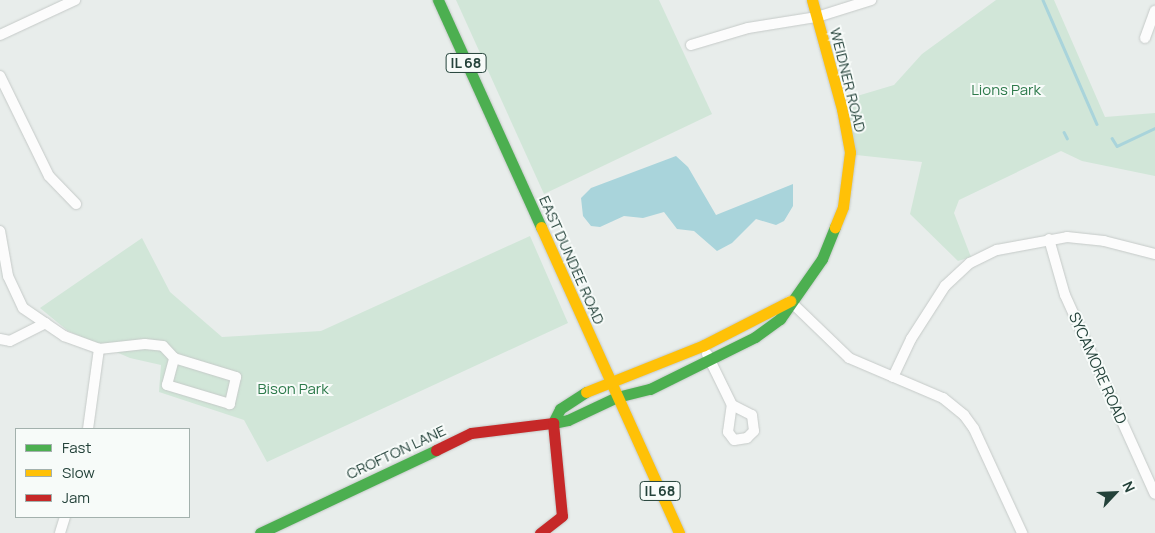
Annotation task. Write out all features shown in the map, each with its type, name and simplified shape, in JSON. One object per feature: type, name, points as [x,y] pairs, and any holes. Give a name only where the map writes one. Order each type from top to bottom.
[{"type":"street","points":[[0,35],[75,0]]},
{"type":"street","name":"EAST DUNDEE ROAD","points":[[438,0],[679,533]]},
{"type":"street","name":"WEIDNER ROAD","points":[[610,382],[704,345],[790,301],[802,290],[835,232],[847,184],[848,139],[812,0]]},
{"type":"street","points":[[691,45],[748,28],[817,16],[871,0]]},
{"type":"street","points":[[1145,38],[1155,11]]},
{"type":"street","points":[[0,76],[49,176],[76,204]]},
{"type":"street","points":[[0,231],[8,276],[23,308],[64,336],[100,350],[145,344],[163,346],[174,358],[236,377],[230,404],[167,385],[174,358]]},
{"type":"street","points":[[893,376],[911,339],[958,272],[997,250],[1049,239],[1084,238],[1155,254]]},
{"type":"street","name":"SYCAMORE ROAD","points":[[1049,239],[1065,295],[1155,494]]},
{"type":"street","points":[[790,301],[849,358],[943,398],[964,415],[1022,533]]},
{"type":"street","name":"WEIDNER ROAD","points":[[618,397],[650,389],[710,361],[780,319],[790,301]]},
{"type":"street","points":[[0,339],[10,341],[46,323]]},
{"type":"street","points":[[704,345],[732,405]]},
{"type":"street","points":[[88,428],[100,350]]},
{"type":"street","points":[[540,533],[562,516],[560,476],[552,423],[560,409],[586,392],[610,382]]},
{"type":"street","name":"CROFTON LANE","points":[[260,533],[471,433],[568,420],[618,397]]},
{"type":"street","points":[[60,533],[64,518]]},
{"type":"green space","points":[[456,0],[659,0],[712,114],[544,194]]},
{"type":"green space","name":"Lions Park","points":[[996,0],[1054,0],[1105,117],[1155,113],[1155,176],[1082,161],[1061,151],[959,200],[954,213],[971,257],[958,261],[910,214],[922,162],[856,155],[847,99],[894,85],[922,54]]},
{"type":"green space","name":"Bison Park","points":[[530,236],[568,323],[267,462],[244,420],[159,392],[161,365],[130,358],[68,331],[40,308],[142,238],[170,292],[222,337],[321,331]]},
{"type":"water","points":[[676,156],[688,167],[716,215],[793,184],[793,206],[784,221],[776,225],[756,219],[732,243],[717,251],[694,231],[677,229],[664,212],[643,218],[624,216],[600,227],[591,226],[583,216],[581,198],[591,188]]},
{"type":"waterway","points":[[1043,0],[1097,124]]},
{"type":"waterway","points":[[1112,138],[1117,146],[1155,128]]},
{"type":"waterway","points":[[1064,132],[1067,138]]},
{"type":"traffic: fast","points":[[438,0],[541,227]]},
{"type":"traffic: fast","points":[[586,392],[560,409],[553,423],[568,420],[617,397],[650,389],[755,337],[780,319],[822,259],[835,227]]},
{"type":"traffic: fast","points":[[260,533],[436,450]]},
{"type":"traffic: slow","points":[[812,0],[842,109],[850,152],[843,207],[835,227]]},
{"type":"traffic: slow","points":[[541,227],[679,533]]},
{"type":"traffic: slow","points":[[586,392],[704,345],[790,301]]},
{"type":"traffic: jam","points":[[436,450],[471,433],[553,423],[562,516],[540,533]]}]
